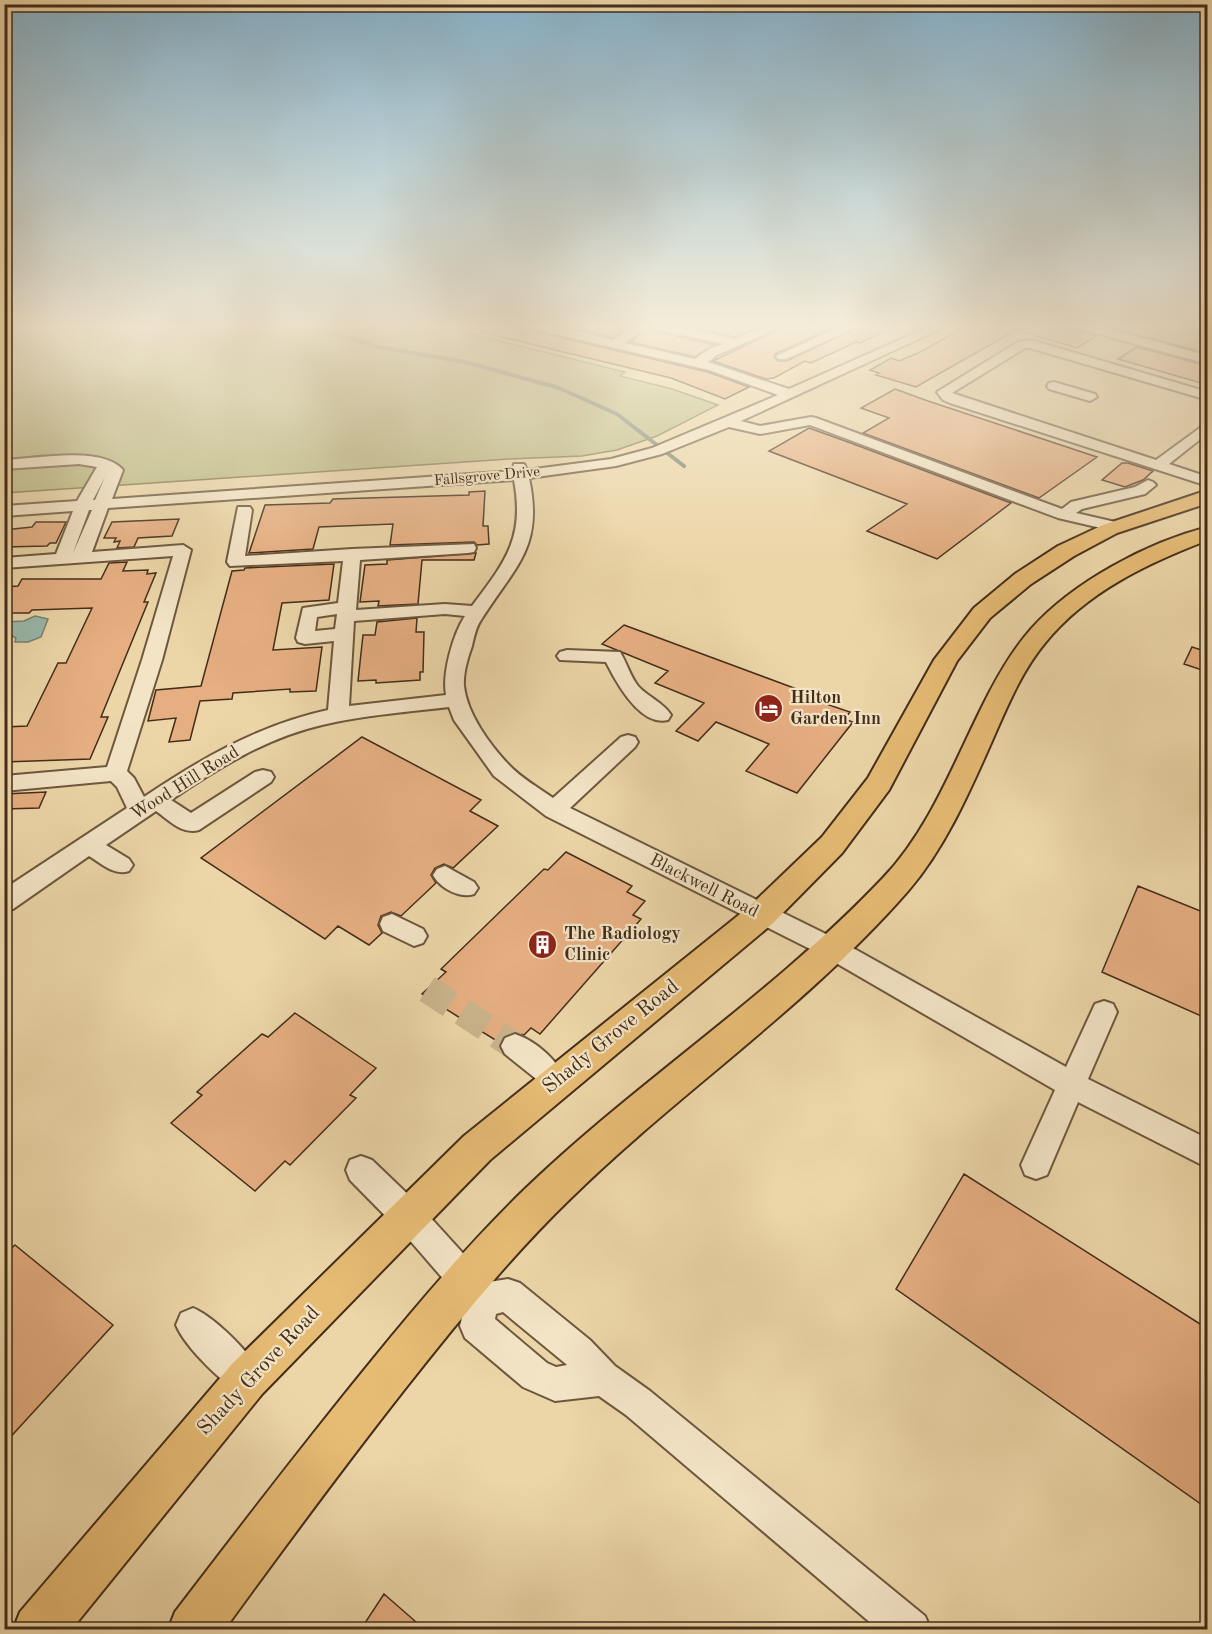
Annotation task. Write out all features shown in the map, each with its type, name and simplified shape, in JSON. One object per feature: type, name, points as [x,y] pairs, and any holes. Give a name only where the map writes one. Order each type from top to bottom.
[{"type":"main road","name":"Shady Grove Road","points":[[38,1629],[246,1379],[477,1148],[761,915],[832,845],[879,783],[946,660],[982,613],[1023,579],[1082,543],[1118,527],[1208,496]]},
{"type":"main road","points":[[192,1629],[324,1455],[474,1289],[559,1184],[833,949],[900,880],[947,810],[1008,680],[1039,634],[1075,602],[1115,574],[1155,553],[1208,533]]},
{"type":"street","name":"Fallsgrove Drive","points":[[660,447],[751,401]]},
{"type":"street","name":"Fallsgrove Drive","points":[[4,511],[95,500],[519,471],[593,461],[660,447],[728,422],[773,401]]},
{"type":"street","points":[[959,401],[1159,471],[1208,482]]},
{"type":"street","points":[[728,422],[760,430],[811,421],[933,469],[1064,515],[1118,527]]},
{"type":"street","points":[[1064,515],[1077,505],[1140,491],[1207,428]]},
{"type":"street","points":[[760,430],[764,436],[776,441]]},
{"type":"street","points":[[4,465],[79,459],[96,461],[106,466],[100,470],[81,557]]},
{"type":"street","points":[[1159,471],[1208,468]]},
{"type":"street","name":"Blackwell Road","points":[[519,471],[526,501],[526,523],[520,545],[506,572],[470,622],[459,655],[453,685],[461,715],[502,771],[554,810],[833,949],[1072,1084],[1208,1154]]},
{"type":"street","name":"Fallsgrove Drive","points":[[4,501],[95,500]]},
{"type":"street","points":[[62,559],[95,500]]},
{"type":"street","points":[[244,510],[236,562],[468,548]]},
{"type":"street","points":[[1064,515],[1079,532],[1082,543]]},
{"type":"street","points":[[4,563],[183,550],[152,660],[116,773]]},
{"type":"street","points":[[338,715],[352,554]]},
{"type":"street","points":[[345,619],[445,609],[477,612]]},
{"type":"street","points":[[567,656],[613,656],[630,688],[645,704],[661,715]]},
{"type":"street","name":"Wood Hill Road","points":[[4,902],[234,749],[300,724],[338,715],[457,700]]},
{"type":"street","points":[[554,810],[628,742]]},
{"type":"street","points":[[4,784],[116,773]]},
{"type":"street","points":[[116,773],[147,805],[192,824],[263,777]]},
{"type":"street","points":[[89,845],[121,866]]},
{"type":"street","points":[[445,875],[466,888]]},
{"type":"street","points":[[398,919],[419,931]]},
{"type":"street","points":[[1036,1165],[1104,1012]]},
{"type":"street","points":[[515,1046],[544,1069],[554,1083]]},
{"type":"street","points":[[361,1170],[409,1216],[474,1289],[477,1326],[535,1375],[555,1384],[603,1378]]},
{"type":"street","points":[[474,1289],[508,1295],[578,1352],[603,1378],[638,1403],[911,1629]]},
{"type":"street","points":[[193,1325],[246,1379]]},
{"type":"shaded area","points":[[4,401],[707,401],[718,405],[657,436],[617,450],[582,456],[5,493]]},
{"type":"shaded area","points":[[35,616],[48,619],[41,637],[28,642],[15,642],[16,638],[5,632],[5,622],[24,621]]},
{"type":"building","points":[[873,401],[929,401],[1097,457],[1039,498],[863,433],[889,418],[861,408]]},
{"type":"building","points":[[809,428],[1011,503],[937,559],[867,531],[907,504],[769,451]]},
{"type":"building","points":[[1122,463],[1153,471],[1143,480],[1125,487],[1102,480]]},
{"type":"building","points":[[485,491],[483,526],[488,526],[489,544],[477,545],[474,542],[390,545],[393,524],[319,527],[313,549],[249,553],[265,505],[330,503],[333,499],[469,495],[469,492]]},
{"type":"building","points":[[179,519],[172,536],[138,538],[134,547],[117,548],[120,541],[114,542],[116,538],[104,538],[112,522]]},
{"type":"building","points":[[36,522],[66,522],[56,543],[50,543],[47,546],[4,547],[4,530],[32,527]]},
{"type":"building","points":[[476,553],[474,560],[422,560],[418,604],[378,606],[379,601],[360,602],[365,565],[387,564],[387,560]]},
{"type":"building","points":[[127,562],[123,571],[148,570],[147,574],[156,573],[144,602],[148,602],[101,717],[108,717],[90,759],[4,762],[4,727],[27,726],[58,663],[66,663],[92,608],[4,613],[4,587],[18,586],[22,579],[101,579],[109,563]]},
{"type":"building","points":[[334,564],[329,600],[282,603],[273,650],[322,647],[316,691],[290,692],[290,689],[233,693],[232,699],[200,701],[190,740],[169,742],[176,718],[148,721],[156,690],[201,686],[232,571],[245,568]]},
{"type":"building","points":[[417,618],[416,632],[424,632],[423,672],[420,672],[420,680],[376,683],[376,680],[358,681],[363,635],[375,635],[377,622]]},
{"type":"building","name":"Hilton Garden Inn","points":[[624,625],[829,701],[826,704],[850,712],[844,719],[853,722],[797,793],[746,771],[769,744],[716,722],[698,741],[676,731],[704,703],[655,683],[668,671],[602,644]]},
{"type":"building","points":[[1192,647],[1208,652],[1208,672],[1184,664]]},
{"type":"building","points":[[362,737],[481,800],[470,811],[498,826],[453,868],[444,864],[435,868],[431,875],[436,883],[401,916],[391,912],[381,916],[378,925],[382,933],[369,945],[338,926],[325,939],[201,858]]},
{"type":"building","points":[[46,792],[39,808],[4,809],[4,794]]},
{"type":"building","name":"The Radiology Clinic","points":[[566,852],[632,886],[627,892],[645,901],[633,915],[641,919],[540,1034],[531,1028],[524,1035],[514,1032],[504,1036],[500,1043],[422,994],[446,972],[441,969],[544,869],[548,870]]},
{"type":"building","points":[[1138,886],[1208,914],[1208,1019],[1102,972]]},
{"type":"building","points":[[295,1013],[376,1068],[350,1095],[356,1098],[290,1165],[285,1161],[255,1191],[171,1123],[202,1095],[197,1092],[262,1034],[268,1037]]},
{"type":"building","points":[[964,1174],[1208,1329],[1208,1509],[896,1289]]},
{"type":"building","points":[[15,1245],[113,1325],[4,1444],[4,1255]]},
{"type":"building","points":[[384,1594],[424,1629],[361,1629]]},
{"type":"waterway","points":[[589,401],[617,414],[684,466]]},
{"type":"tunnel","points":[[427,989],[515,1046]]},
{"type":"place","name":"Hilton Garden Inn","points":[[769,708]]},
{"type":"place","name":"The Radiology Clinic","points":[[543,944]]}]
